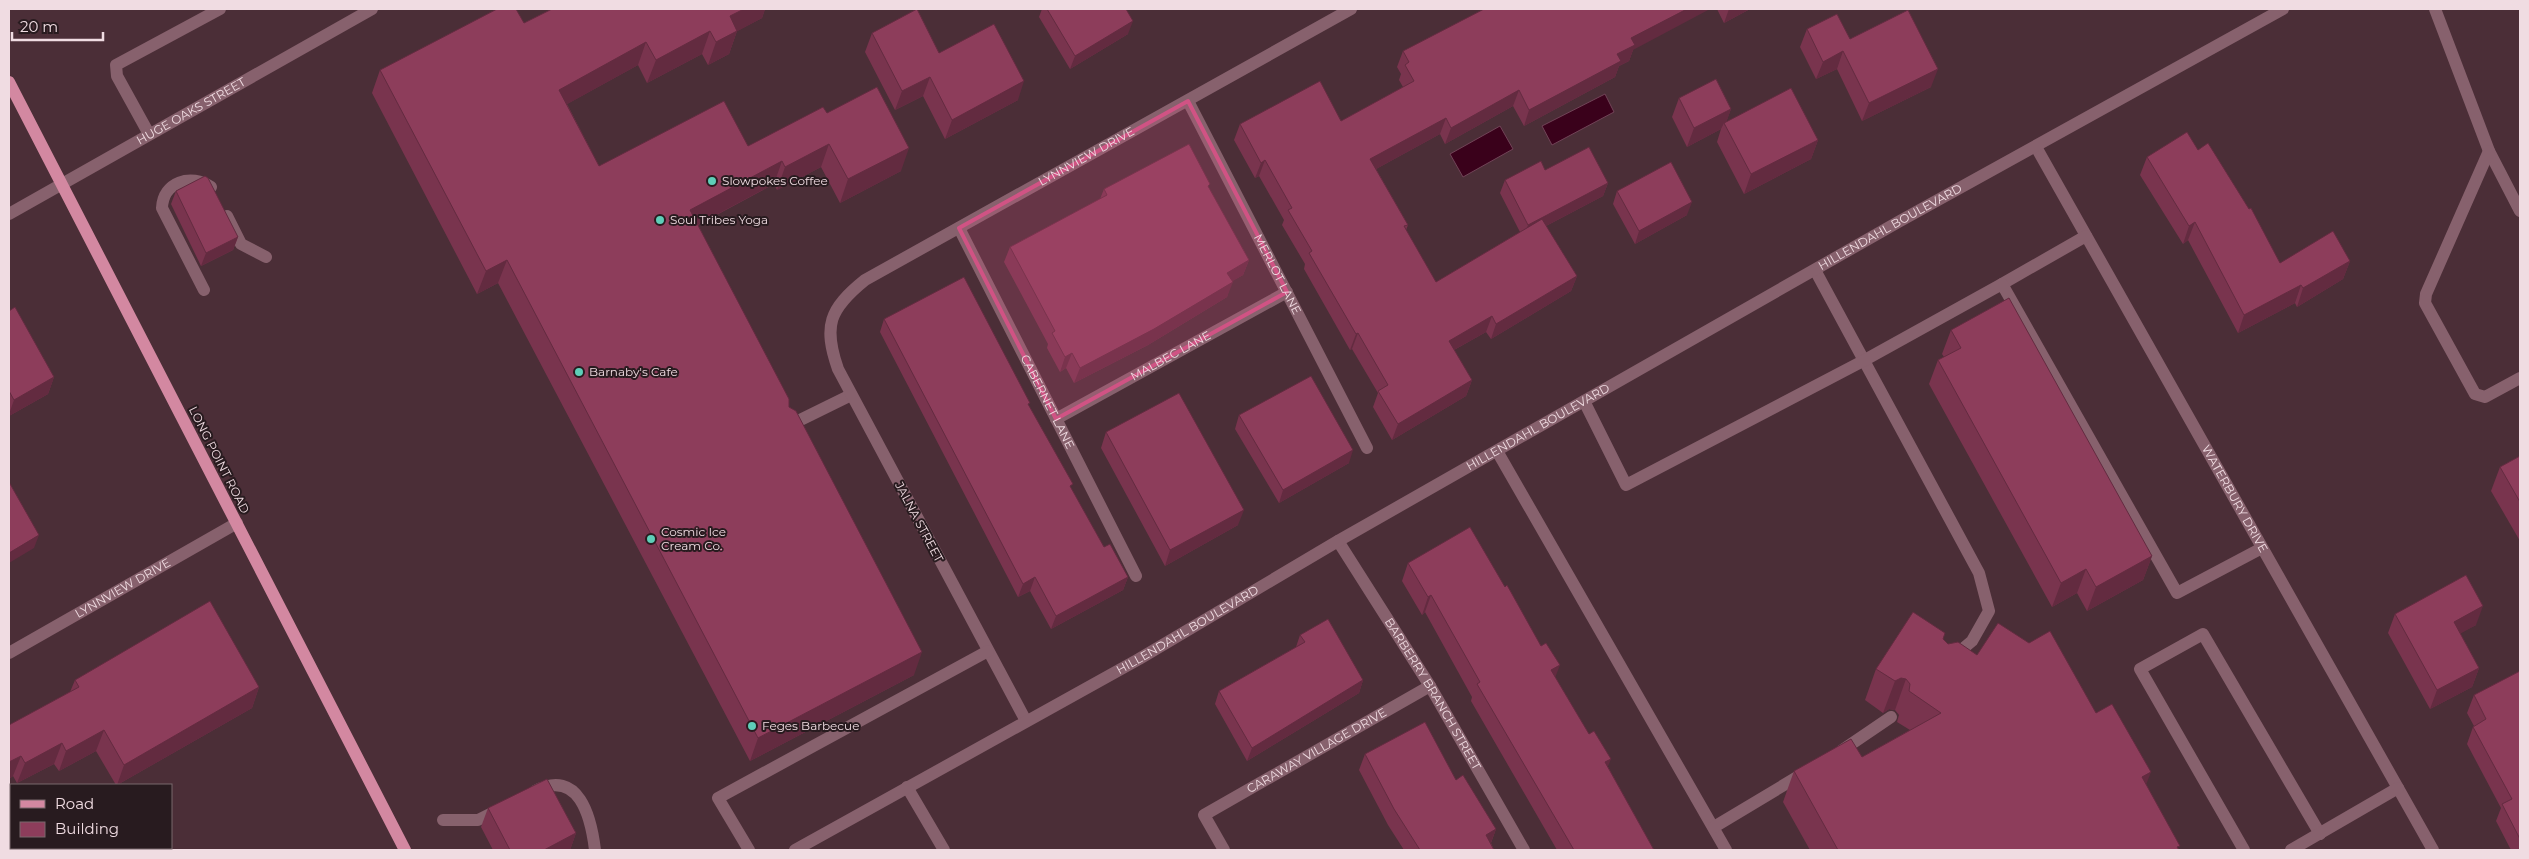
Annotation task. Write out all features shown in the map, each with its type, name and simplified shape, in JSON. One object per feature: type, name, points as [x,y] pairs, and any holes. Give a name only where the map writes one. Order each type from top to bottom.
[{"type":"main road","name":"LONG POINT ROAD","points":[[9,82],[404,850]]},
{"type":"street","points":[[149,134],[117,76],[116,65],[220,9]]},
{"type":"street","name":"HUGE OAKS STREET","points":[[9,214],[372,9]]},
{"type":"street","name":"LYNNVIEW DRIVE","points":[[832,317],[844,296],[864,280],[1188,102],[1351,9]]},
{"type":"street","name":"HILLENDAHL BOULEVARD","points":[[795,850],[1139,659],[1338,541],[1815,270],[2283,9]]},
{"type":"street","points":[[2435,9],[2489,151],[2520,211]]},
{"type":"street","name":"MERLOT LANE","points":[[1188,102],[1367,448]]},
{"type":"street","name":"WATERBURY DRIVE","points":[[2036,147],[2433,850]]},
{"type":"street","points":[[2489,151],[2426,294],[2425,303],[2475,394],[2485,397],[2520,378]]},
{"type":"street","points":[[204,290],[162,208],[166,192],[170,188],[190,179],[204,182],[211,187],[241,244],[266,257]]},
{"type":"street","name":"CABERNET LANE","points":[[959,228],[1136,576]]},
{"type":"street","points":[[1584,401],[1626,485],[1863,361],[2086,236]]},
{"type":"street","points":[[1815,270],[1979,574],[1989,612],[1972,641],[1940,668]]},
{"type":"street","points":[[2002,284],[2176,593],[2262,548]]},
{"type":"street","name":"MALBEC LANE","points":[[1056,419],[1287,292]]},
{"type":"street","name":"JALNA STREET","points":[[832,317],[829,344],[838,369],[1026,721]]},
{"type":"street","points":[[788,426],[851,395]]},
{"type":"street","points":[[1496,451],[1726,850]]},
{"type":"street","name":"LYNNVIEW DRIVE","points":[[9,653],[237,523]]},
{"type":"street","name":"BARBERRY BRANCH STREET","points":[[1338,541],[1430,686],[1524,850]]},
{"type":"street","points":[[2244,850],[2140,669],[2203,634],[2320,834]]},
{"type":"street","points":[[749,850],[718,798],[988,651]]},
{"type":"street","name":"CARAWAY VILLAGE DRIVE","points":[[1224,850],[1204,815],[1430,686]]},
{"type":"street","points":[[1830,758],[1869,734],[1891,717]]},
{"type":"street","points":[[1714,827],[1814,767]]},
{"type":"street","points":[[443,820],[478,820],[545,786],[561,786],[576,793],[584,805],[593,833],[595,850]]},
{"type":"street","points":[[907,788],[944,850]]},
{"type":"street","points":[[2291,850],[2398,788]]},
{"type":"highlighted area","points":[[1188,101],[1287,292],[1056,419],[959,228]]},
{"type":"shaded area","points":[[1605,94],[1614,112],[1552,145],[1542,126]]},
{"type":"shaded area","points":[[1500,126],[1513,149],[1463,177],[1450,154]]},
{"type":"building","points":[[497,9],[516,9],[524,23],[552,9],[744,9],[730,16],[737,31],[716,42],[710,31],[656,60],[646,42],[559,90],[599,166],[724,101],[748,146],[823,107],[827,113],[877,87],[909,148],[848,179],[829,144],[785,167],[782,161],[690,210],[789,399],[789,407],[796,411],[922,652],[758,738],[507,260],[486,271],[380,70]]},
{"type":"building","points":[[917,9],[939,53],[994,24],[1024,81],[952,120],[930,77],[902,91],[872,33]]},
{"type":"building","points":[[1047,9],[1126,9],[1133,21],[1075,56]]},
{"type":"building","points":[[1484,9],[1687,9],[1631,38],[1635,45],[1617,54],[1621,61],[1529,110],[1519,90],[1451,128],[1446,118],[1370,159],[1408,225],[1404,226],[1436,282],[1542,219],[1577,276],[1496,324],[1492,316],[1449,341],[1472,380],[1398,424],[1378,391],[1388,385],[1309,253],[1312,251],[1288,210],[1292,208],[1265,160],[1261,163],[1240,124],[1320,81],[1341,121],[1414,81],[1405,65],[1409,62],[1403,51]]},
{"type":"building","points":[[1908,10],[1938,69],[1869,103],[1843,51],[1823,62],[1807,29],[1837,14],[1850,39]]},
{"type":"building","points":[[1716,79],[1731,109],[1694,128],[1679,98]]},
{"type":"building","points":[[1791,88],[1818,140],[1751,174],[1724,123]]},
{"type":"building","points":[[2187,132],[2198,150],[2208,143],[2249,209],[2251,208],[2280,263],[2333,231],[2350,261],[2303,288],[2301,285],[2244,315],[2195,222],[2189,226],[2147,157]]},
{"type":"building","points":[[1189,144],[1210,184],[1208,186],[1249,260],[1227,273],[1233,282],[1154,329],[1080,368],[1072,353],[1065,357],[1052,333],[1055,331],[1010,247],[1107,195],[1104,189]]},
{"type":"building","points":[[1589,147],[1608,183],[1528,225],[1505,180],[1541,161],[1545,170]]},
{"type":"building","points":[[1671,162],[1692,202],[1639,231],[1617,191]]},
{"type":"building","points":[[205,176],[208,178],[238,237],[206,253],[176,191]]},
{"type":"building","points":[[964,277],[1030,403],[1028,404],[1073,484],[1070,486],[1104,547],[1110,544],[1128,577],[1056,616],[1035,577],[1023,584],[884,319]]},
{"type":"building","points":[[2009,298],[2152,556],[2096,587],[2086,569],[2061,583],[1938,360],[1961,348],[1951,330]]},
{"type":"building","points":[[15,307],[54,377],[14,400],[9,391],[9,311]]},
{"type":"building","points":[[1311,376],[1353,450],[1283,490],[1239,415]]},
{"type":"building","points":[[1179,393],[1244,510],[1170,550],[1106,432]]},
{"type":"building","points":[[2520,456],[2520,502],[2500,467]]},
{"type":"building","points":[[9,482],[39,535],[9,553]]},
{"type":"building","points":[[1470,527],[1505,587],[1507,585],[1541,646],[1546,643],[1560,665],[1551,670],[1589,734],[1594,731],[1611,759],[1605,762],[1654,850],[1574,850],[1477,684],[1480,682],[1431,595],[1428,597],[1408,563]]},
{"type":"building","points":[[2466,575],[2483,606],[2454,622],[2479,668],[2437,690],[2395,614]]},
{"type":"building","points":[[210,601],[259,687],[124,765],[104,730],[66,751],[62,743],[25,763],[21,756],[9,762],[9,725],[79,687],[75,680]]},
{"type":"building","points":[[1913,612],[1945,633],[1943,639],[1948,644],[1958,642],[1977,655],[1998,623],[2029,643],[2050,631],[2096,713],[2112,704],[2151,772],[2142,777],[2180,846],[2177,847],[2179,850],[1838,850],[1794,771],[1851,739],[1862,757],[1941,713],[1909,691],[1910,684],[1906,679],[1901,678],[1895,681],[1876,669]]},
{"type":"building","points":[[1328,619],[1363,680],[1252,748],[1219,691],[1305,642],[1300,635]]},
{"type":"building","points":[[2520,671],[2520,839],[2502,804],[2512,799],[2473,727],[2486,719],[2474,695]]},
{"type":"building","points":[[1425,722],[1456,780],[1463,775],[1496,829],[1486,835],[1494,850],[1420,850],[1394,809],[1365,754]]},
{"type":"building","points":[[547,779],[576,833],[544,850],[510,850],[488,808]]},
{"type":"place","name":"Slowpokes Coffee","points":[[712,181]]},
{"type":"place","name":"Soul Tribes Yoga","points":[[660,220]]},
{"type":"place","name":"Barnaby's Cafe","points":[[579,372]]},
{"type":"place","name":"Cosmic Ice Cream Co.","points":[[651,539]]},
{"type":"place","name":"Feges Barbecue","points":[[752,726]]}]
